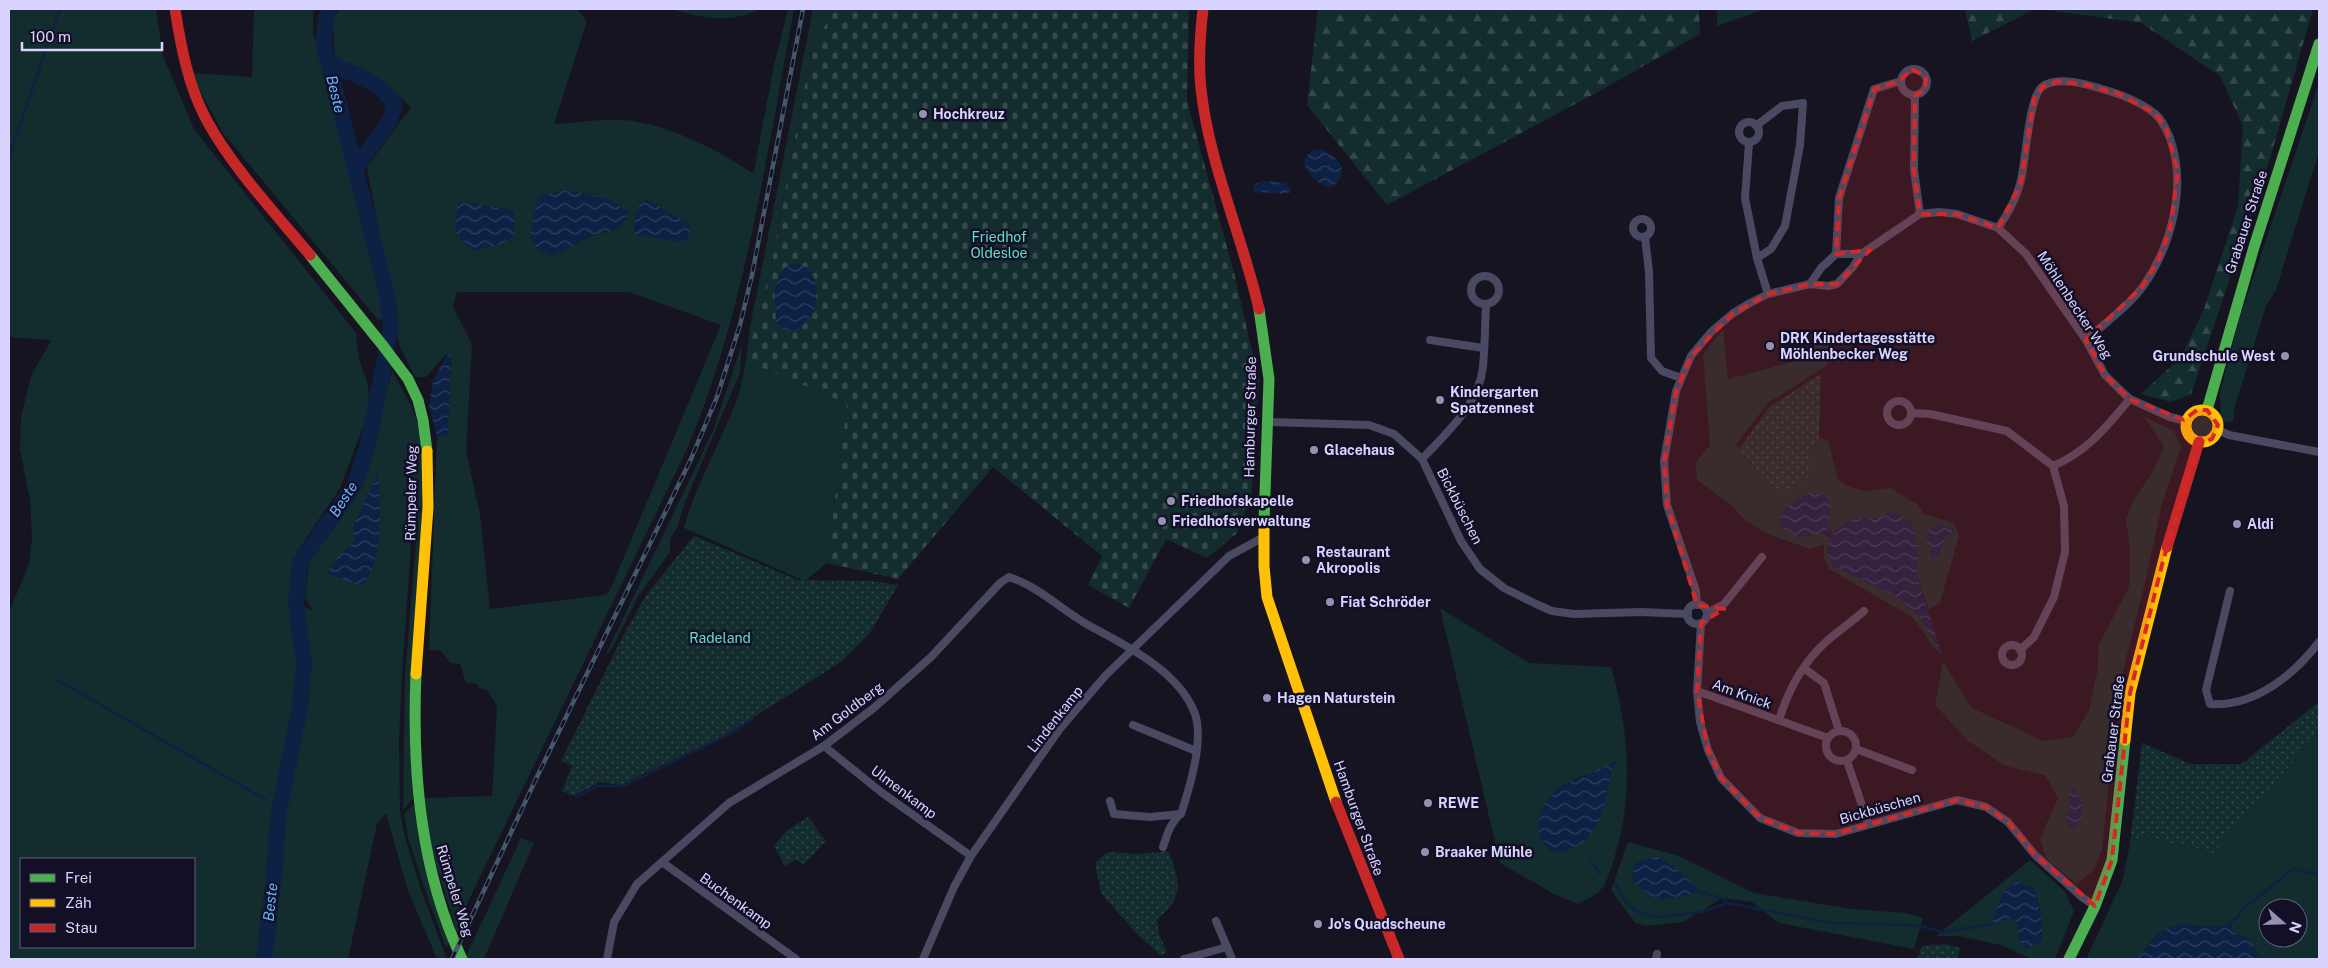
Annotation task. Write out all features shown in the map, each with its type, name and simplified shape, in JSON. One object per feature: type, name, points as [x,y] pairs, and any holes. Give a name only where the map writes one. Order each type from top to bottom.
[{"type":"main road","name":"Rümpeler Weg","points":[[174,9],[188,78],[196,101],[214,133],[374,335],[405,376],[418,399],[428,443],[426,530],[414,725],[417,797],[434,880],[462,959]]},
{"type":"main road","name":"Hamburger Straße","points":[[1203,9],[1200,66],[1202,98],[1213,148],[1261,320],[1266,350],[1268,422],[1262,538],[1262,566],[1266,597],[1344,826],[1399,959]]},
{"type":"main road","name":"Grabauer Straße","points":[[2207,410],[2254,247],[2319,49]]},
{"type":"main road","points":[[2202,409],[2207,410],[2215,416],[2218,430],[2212,439],[2198,442],[2188,434],[2186,421],[2192,412],[2202,409]]},
{"type":"main road","name":"Grabauer Straße","points":[[2069,959],[2095,906],[2112,860],[2130,693],[2163,562],[2198,442]]},
{"type":"street","points":[[1912,69],[1924,73],[1926,86],[1922,93],[1915,95],[1906,92],[1901,81],[1904,73],[1912,69]]},
{"type":"street","points":[[1810,284],[1821,268],[1836,254],[1840,198],[1874,89],[1901,81]]},
{"type":"street","points":[[1998,228],[2006,216],[2020,185],[2034,98],[2043,86],[2059,81],[2087,85],[2116,93],[2140,104],[2155,114],[2160,120],[2166,128],[2173,148],[2178,172],[2175,209],[2170,230],[2158,261],[2142,287],[2086,340]]},
{"type":"street","points":[[1697,605],[1696,591],[1667,505],[1664,461],[1676,390],[1681,378],[1691,356],[1711,332],[1732,314],[1768,294],[1810,284],[1828,286],[1837,284],[1853,267],[1861,254],[1920,214],[1914,170],[1915,95]]},
{"type":"street","points":[[1756,126],[1782,106],[1803,103],[1800,145],[1784,226],[1771,249],[1757,258]]},
{"type":"street","points":[[1748,122],[1756,126],[1759,135],[1749,143],[1740,138],[1739,128],[1748,122]]},
{"type":"street","points":[[1749,143],[1745,198],[1757,258],[1768,294]]},
{"type":"street","name":"Möhlenbecker Weg","points":[[1920,214],[1939,212],[1957,214],[1998,228],[2026,254],[2086,340],[2105,375],[2130,400],[2170,417],[2186,421]]},
{"type":"street","points":[[1645,237],[1649,272],[1651,358],[1662,371],[1681,378]]},
{"type":"street","points":[[1836,254],[1861,254]]},
{"type":"street","points":[[1422,459],[1458,420],[1474,395],[1483,368],[1486,304]]},
{"type":"street","points":[[1430,340],[1484,348]]},
{"type":"street","points":[[2054,466],[2074,457],[2100,434],[2130,400]]},
{"type":"street","points":[[1912,413],[1930,414],[2008,431],[2054,466],[2064,506],[2065,552],[2054,597],[2034,637],[2020,650]]},
{"type":"street","name":"Bickbüschen","points":[[1268,422],[1369,425],[1394,434],[1422,459],[1461,541],[1480,568],[1504,588],[1536,604],[1560,612],[1574,614],[1641,612],[1688,614]]},
{"type":"street","points":[[2218,430],[2230,435],[2319,452]]},
{"type":"street","name":"Lindenkamp","points":[[923,959],[954,887],[971,856],[1059,730],[1105,676],[1229,556],[1262,538]]},
{"type":"street","name":"Bickbüschen","points":[[1762,557],[1724,604],[1707,613],[1706,619],[1701,623],[1697,691],[1700,722],[1708,750],[1721,778],[1760,818],[1798,833],[1836,834],[1868,823],[1956,800],[1986,807],[2008,822],[2035,855],[2095,906]]},
{"type":"street","name":"Am Goldberg","points":[[607,959],[614,922],[637,884],[729,803],[824,746],[875,708],[906,680],[1000,583],[1009,577],[1024,584],[1076,618],[1134,649]]},
{"type":"street","points":[[2230,591],[2206,690],[2210,704],[2233,704],[2268,690],[2292,671],[2319,642]]},
{"type":"street","points":[[1701,623],[1692,622],[1688,614],[1690,609],[1697,605],[1704,607],[1707,613]]},
{"type":"street","name":"Am Knick","points":[[1779,720],[1787,695],[1826,641],[1864,611]]},
{"type":"street","points":[[1134,649],[1178,686],[1195,715],[1198,733],[1196,751],[1181,814],[1173,822],[1163,847]]},
{"type":"street","points":[[1805,669],[1824,682],[1839,731]]},
{"type":"street","name":"Am Knick","points":[[1697,691],[1828,738]]},
{"type":"street","points":[[1133,725],[1196,751]]},
{"type":"street","points":[[1839,731],[1852,735],[1855,739],[1855,754],[1847,761],[1838,761],[1830,757],[1826,750],[1828,738],[1839,731]]},
{"type":"street","name":"Ulmenkamp","points":[[824,746],[881,792],[971,856]]},
{"type":"street","points":[[1856,749],[1912,770]]},
{"type":"street","points":[[1847,761],[1868,823]]},
{"type":"street","points":[[1110,800],[1114,814],[1150,818],[1181,814]]},
{"type":"street","name":"Buchenkamp","points":[[662,862],[796,959]]},
{"type":"street","points":[[1216,921],[1232,959]]},
{"type":"street","points":[[1184,959],[1227,947]]},
{"type":"highlighted area","points":[[1912,69],[1926,77],[1925,90],[1915,96],[1914,170],[1920,214],[1957,214],[1998,228],[2020,185],[2034,99],[2043,86],[2059,81],[2087,85],[2117,93],[2155,113],[2166,128],[2178,172],[2170,230],[2158,261],[2142,287],[2086,340],[2105,375],[2130,399],[2184,420],[2197,410],[2207,410],[2218,425],[2212,439],[2198,444],[2163,561],[2130,693],[2112,860],[2095,906],[2035,855],[2008,822],[1986,807],[1957,800],[1836,834],[1798,833],[1760,818],[1721,778],[1708,750],[1697,691],[1701,623],[1724,609],[1697,605],[1667,505],[1664,461],[1676,391],[1691,356],[1732,314],[1768,294],[1810,284],[1837,284],[1870,250],[1836,254],[1839,198],[1874,89],[1899,81]]},
{"type":"green space","points":[[9,9],[156,9],[163,56],[194,129],[356,333],[359,359],[367,382],[371,406],[340,488],[297,552],[290,600],[312,610],[305,598],[310,556],[332,531],[361,487],[392,371],[406,395],[419,428],[423,468],[414,797],[403,810],[405,674],[417,531],[412,530],[399,739],[400,812],[405,837],[421,890],[447,959],[443,957],[442,959],[437,959],[407,888],[386,813],[377,824],[348,959],[9,959],[9,612],[29,564],[32,538],[30,500],[20,449],[21,417],[31,376],[51,340],[9,337]]},
{"type":"green space","points":[[254,9],[316,9],[313,13],[313,32],[385,317],[379,321],[223,133],[190,73],[252,77]]},
{"type":"green space","points":[[339,9],[576,9],[587,21],[554,124],[623,120],[656,126],[690,138],[751,172],[754,171],[774,65],[788,9],[794,9],[752,232],[725,342],[707,396],[687,449],[464,910],[457,926],[459,930],[457,933],[432,852],[422,798],[492,796],[497,706],[487,690],[479,688],[477,684],[466,683],[460,664],[451,663],[441,651],[429,650],[437,437],[448,435],[451,357],[447,353],[426,377],[415,377],[399,345],[367,167],[411,107],[384,82],[335,58],[332,19]],"holes":[[[460,202],[506,209],[514,213],[514,234],[506,242],[474,251]],[[629,213],[620,228],[591,236],[552,256]],[[457,292],[629,292],[721,325],[611,588],[606,595],[490,609],[480,514],[466,451],[472,344],[453,307]]]},
{"type":"green space","points":[[670,9],[760,9],[738,17],[715,18]]},
{"type":"green space","points":[[813,9],[835,9],[812,47],[770,272],[747,361],[847,404],[827,563],[805,581],[684,528],[695,495],[731,415],[742,381],[750,327]]},
{"type":"green space","name":"Friedhof Oldesloe","points":[[835,9],[1189,9],[1187,101],[1235,276],[1259,382],[1251,497],[1237,533],[1207,558],[1166,539],[1129,608],[1088,585],[1102,556],[993,467],[898,579],[827,563],[847,404],[746,361],[770,272],[812,47]]},
{"type":"green space","points":[[1318,9],[1699,9],[1700,34],[1594,94],[1387,205],[1307,105]]},
{"type":"green space","points":[[1717,9],[1766,9],[1717,26]]},
{"type":"green space","points":[[1965,9],[2035,9],[1972,41]]},
{"type":"green space","points":[[2039,9],[2313,9],[2269,162],[2191,394],[2171,402],[2141,394],[2181,357],[2204,309],[2238,206],[2243,126],[2220,76],[2141,23]]},
{"type":"green space","points":[[2319,83],[2319,151],[2276,290],[2266,306],[2235,406],[2233,422],[2221,421],[2220,392],[2240,317]]},
{"type":"green space","points":[[1723,329],[1728,379],[1803,359],[1827,332],[1835,356],[1823,368],[1768,403],[1736,445],[1751,464],[1810,454],[1819,437],[1828,440],[1838,479],[1847,486],[1865,491],[1891,488],[1918,505],[1924,514],[1954,523],[1959,536],[1940,603],[1929,610],[1917,577],[1918,548],[1879,518],[1851,519],[1833,533],[1827,529],[1800,537],[1823,533],[1830,538],[1827,552],[1834,566],[1897,597],[1918,615],[1942,654],[1932,645],[1919,625],[1910,616],[1829,569],[1824,558],[1824,544],[1810,549],[1767,534],[1745,520],[1730,504],[1697,480],[1695,463],[1710,445],[1703,355]]},
{"type":"green space","points":[[742,345],[740,373],[685,502],[677,528],[670,539],[670,552],[639,595],[611,650],[605,656],[712,433]]},
{"type":"green space","points":[[1821,374],[1819,437],[1810,454],[1812,473],[1800,485],[1778,493],[1739,449],[1770,406]]},
{"type":"green space","points":[[2198,416],[2206,416],[2212,422],[2212,430],[2206,436],[2198,436],[2192,430],[2192,422]]},
{"type":"green space","points":[[2144,417],[2174,431],[2181,446],[2162,504],[2118,692],[2102,851],[2092,872],[2076,884],[2046,858],[2040,838],[2058,798],[2045,775],[2005,766],[1967,740],[1935,705],[1943,662],[1972,708],[2044,741],[2073,737],[2089,710],[2097,673],[2099,644],[2129,587],[2130,550],[2126,520],[2133,501],[2152,473],[2164,446]]},
{"type":"green space","name":"Radeland","points":[[694,536],[798,580],[871,581],[898,585],[870,633],[841,662],[725,735],[621,785],[600,782],[574,796],[562,791],[572,766],[561,761],[624,634],[647,594]]},
{"type":"green space","points":[[1440,608],[1529,663],[1611,667],[1617,690],[1625,738],[1627,787],[1620,836],[1611,870],[1601,890],[1578,904],[1552,893],[1500,863]],"holes":[[[1611,771],[1606,799],[1541,815],[1553,794],[1560,787],[1577,778]]]},
{"type":"green space","points":[[2319,702],[2319,732],[2241,822],[2221,839],[2215,854],[2143,836],[2130,843],[2142,743],[2191,764],[2241,764]]},
{"type":"green space","points":[[2319,732],[2319,959],[2253,959],[2260,956],[2247,938],[2232,932],[2231,923],[2214,927],[2187,925],[2169,928],[2154,938],[2137,959],[2086,959],[2122,882],[2130,843],[2143,836],[2215,854],[2220,839],[2241,822]]},
{"type":"green space","points":[[414,804],[450,940],[446,948],[408,837],[404,814]]},
{"type":"green space","points":[[808,817],[826,841],[804,864],[795,860],[785,866],[774,846],[786,831]]},
{"type":"green space","points":[[521,838],[534,843],[484,959],[467,959],[467,954]]},
{"type":"green space","points":[[1628,842],[1679,856],[1754,893],[1852,909],[1906,913],[1923,918],[1914,949],[1779,923],[1752,902],[1722,898],[1683,922],[1646,926],[1635,923],[1611,890]]},
{"type":"green space","points":[[1168,851],[1175,871],[1178,888],[1172,904],[1157,919],[1159,935],[1167,952],[1161,956],[1134,931],[1101,893],[1095,863],[1108,852],[1139,854]]},
{"type":"green space","points":[[2030,860],[2065,892],[2074,911],[2055,959],[2031,959],[2001,945],[1959,936],[1936,936]],"holes":[[[2033,888],[2039,905],[2043,931],[2019,939],[2018,922],[2012,918]]]},
{"type":"green space","points":[[1945,944],[1960,948],[1957,959],[1917,959],[1922,946]]},
{"type":"water","points":[[1320,149],[1333,156],[1341,166],[1341,176],[1338,182],[1331,188],[1313,178],[1304,165],[1303,160],[1312,150]]},
{"type":"water","points":[[1266,181],[1285,183],[1290,187],[1290,192],[1286,194],[1255,192],[1253,190],[1254,184]]},
{"type":"water","points":[[565,190],[608,199],[629,213],[620,228],[591,236],[552,256],[536,249],[530,234],[538,197]]},
{"type":"water","points":[[646,199],[688,223],[691,227],[687,240],[678,242],[635,235],[636,216],[640,206]]},
{"type":"water","points":[[459,202],[506,209],[514,213],[514,234],[505,243],[474,251],[461,240],[456,230],[455,218]]},
{"type":"water","points":[[793,263],[807,267],[812,274],[816,290],[815,307],[801,327],[784,331],[776,321],[774,289],[784,268]]},
{"type":"water","points":[[448,353],[451,357],[448,435],[437,437],[429,406],[433,381]]},
{"type":"water","points":[[378,473],[380,517],[378,547],[370,575],[362,586],[327,574],[338,556],[354,542],[353,527]]},
{"type":"water","points":[[1809,492],[1826,496],[1831,508],[1827,532],[1800,537],[1779,526],[1784,509]]},
{"type":"water","points":[[1892,511],[1911,522],[1918,548],[1917,577],[1942,654],[1918,615],[1897,597],[1834,566],[1827,552],[1831,535],[1851,519],[1879,518]]},
{"type":"water","points":[[1937,524],[1956,528],[1946,537],[1939,556],[1928,556],[1932,549],[1931,544],[1926,544],[1927,531]]},
{"type":"water","points":[[1618,761],[1611,771],[1606,799],[1599,821],[1585,842],[1561,853],[1549,850],[1540,837],[1538,830],[1541,813],[1555,791],[1568,782]]},
{"type":"water","points":[[2073,786],[2081,803],[2082,815],[2078,825],[2073,829],[2069,828],[2066,815],[2070,809],[2070,790]]},
{"type":"water","points":[[1658,856],[1685,876],[1700,892],[1663,899],[1656,898],[1641,888],[1632,879],[1635,863]]},
{"type":"water","points":[[2017,881],[2033,888],[2042,920],[2042,941],[2025,949],[2019,939],[2018,922],[2012,918],[1992,924],[2003,892]]},
{"type":"water","points":[[2231,922],[2232,932],[2247,938],[2260,956],[2253,959],[2137,959],[2160,933],[2168,928],[2176,925],[2213,926]]},
{"type":"waterway","points":[[9,156],[60,9]]},
{"type":"waterway","name":"Beste","points":[[264,959],[274,878],[278,816],[300,707],[304,663],[296,605],[300,562],[355,485],[368,445],[391,327],[387,295],[323,41],[328,9]]},
{"type":"waterway","points":[[328,63],[374,84],[395,105],[389,122],[355,169]]},
{"type":"waterway","points":[[1827,532],[1831,535]]},
{"type":"waterway","points":[[58,680],[266,800]]},
{"type":"waterway","points":[[576,797],[598,786],[623,786],[728,735],[752,719]]},
{"type":"waterway","points":[[1590,860],[1599,873]]},
{"type":"waterway","points":[[2231,922],[2238,917],[2242,910],[2293,869],[2319,875]]},
{"type":"waterway","points":[[1615,883],[1626,903],[1637,912],[1657,917],[1700,912],[1728,903],[1831,923],[1914,925],[1944,932],[1992,924]]},
{"type":"waterway","points":[[1700,892],[1722,898],[1728,903]]},
{"type":"railway","points":[[452,959],[535,781],[691,459],[717,397],[740,325],[752,275],[803,9]]},
{"type":"traffic: fast","points":[[2207,410],[2254,247],[2319,44]]},
{"type":"traffic: fast","points":[[310,255],[408,379],[418,400],[427,451]]},
{"type":"traffic: fast","points":[[1259,309],[1269,379],[1264,522]]},
{"type":"traffic: fast","points":[[416,674],[416,747],[422,819],[437,891],[462,959]]},
{"type":"traffic: fast","points":[[2069,959],[2095,906],[2112,860],[2125,740]]},
{"type":"traffic: slow","points":[[2202,410],[2214,414],[2218,426],[2214,438],[2202,442],[2190,438],[2186,426],[2190,414],[2202,410]]},
{"type":"traffic: slow","points":[[416,674],[428,507],[427,451]]},
{"type":"traffic: slow","points":[[1264,522],[1264,566],[1267,597],[1336,802]]},
{"type":"traffic: slow","points":[[2125,740],[2130,693],[2167,547]]},
{"type":"traffic: jam","points":[[175,9],[190,79],[206,119],[216,137],[241,172],[310,255]]},
{"type":"traffic: jam","points":[[1203,9],[1200,69],[1205,117],[1218,172],[1259,309]]},
{"type":"traffic: jam","points":[[2167,547],[2199,442]]},
{"type":"traffic: jam","points":[[1336,802],[1399,959]]},
{"type":"place","name":"Hochkreuz","points":[[923,114]]},
{"type":"place","name":"DRK Kindertagesstätte Möhlenbecker Weg","points":[[1770,346]]},
{"type":"place","name":"Grundschule West","points":[[2285,356]]},
{"type":"place","name":"Kindergarten Spatzennest","points":[[1440,400]]},
{"type":"place","name":"Glacehaus","points":[[1314,450]]},
{"type":"place","name":"Friedhofskapelle","points":[[1171,501]]},
{"type":"place","name":"Friedhofsverwaltung","points":[[1162,521]]},
{"type":"place","name":"Aldi","points":[[2237,524]]},
{"type":"place","name":"Restaurant Akropolis","points":[[1306,560]]},
{"type":"place","name":"Fiat Schröder","points":[[1330,602]]},
{"type":"place","name":"Hagen Naturstein","points":[[1267,698]]},
{"type":"place","name":"REWE","points":[[1428,803]]},
{"type":"place","name":"Braaker Mühle","points":[[1425,852]]},
{"type":"place","name":"Jo's Quadscheune","points":[[1318,924]]}]
